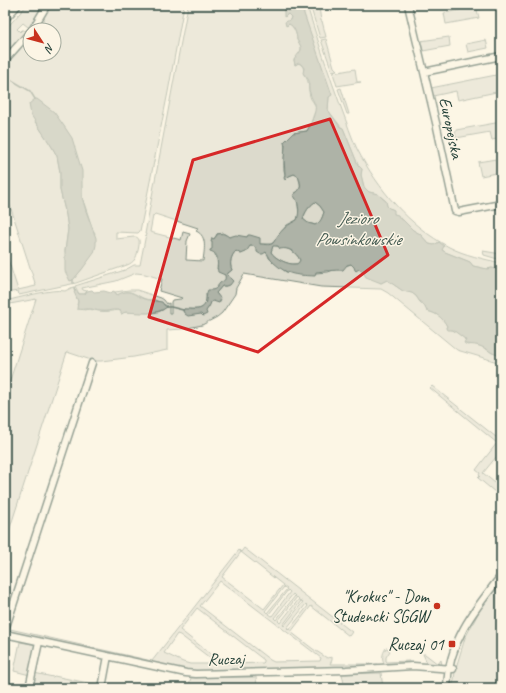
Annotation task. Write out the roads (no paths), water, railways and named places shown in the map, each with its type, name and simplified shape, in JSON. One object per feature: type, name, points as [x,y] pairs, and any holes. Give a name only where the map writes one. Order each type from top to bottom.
[{"type":"highway","points":[[5,17],[16,5]]},
{"type":"street","points":[[37,22],[47,5]]},
{"type":"street","name":"Europejska","points":[[408,5],[455,210],[459,212],[501,204]]},
{"type":"street","points":[[5,60],[22,41]]},
{"type":"street","points":[[424,72],[501,56]]},
{"type":"street","points":[[5,630],[92,363]]},
{"type":"street","points":[[448,688],[451,669],[463,629],[474,610],[501,576]]},
{"type":"street","name":"Ruczaj","points":[[5,634],[199,674],[346,670],[413,666],[451,669]]},
{"type":"street","points":[[29,688],[39,642]]},
{"type":"street","points":[[102,688],[108,656]]},
{"type":"water","name":"Jezioro Powsinkowskie","points":[[286,5],[299,5],[302,8],[332,95],[329,97],[328,110],[340,127],[343,128],[358,165],[362,169],[361,175],[364,187],[369,192],[378,194],[386,201],[387,206],[394,210],[394,214],[398,215],[400,219],[420,234],[429,244],[434,245],[439,242],[444,246],[442,250],[445,252],[470,262],[473,266],[487,269],[497,269],[501,274],[501,352],[499,355],[479,346],[465,344],[465,339],[453,330],[447,330],[447,326],[441,318],[436,314],[427,311],[424,305],[412,293],[403,291],[387,280],[381,283],[366,277],[359,269],[356,271],[351,264],[347,265],[343,270],[316,272],[315,276],[296,274],[281,269],[271,260],[266,252],[260,254],[253,246],[250,246],[246,252],[241,254],[236,251],[233,255],[231,262],[232,270],[227,275],[233,281],[230,285],[222,286],[216,293],[221,299],[219,303],[213,301],[211,302],[206,311],[207,314],[203,316],[201,314],[188,316],[183,311],[184,309],[201,308],[205,304],[208,290],[216,289],[225,279],[225,275],[218,272],[216,254],[210,251],[212,249],[212,238],[214,239],[217,234],[224,234],[229,237],[236,235],[247,237],[250,235],[260,238],[260,244],[267,245],[272,244],[283,229],[297,220],[298,206],[297,200],[293,195],[300,189],[300,182],[298,176],[294,174],[285,180],[284,178],[284,142],[293,133],[307,131],[313,118],[315,104],[309,90],[309,81],[303,73],[304,68],[299,63],[295,65],[294,60],[301,50],[301,46],[297,40],[294,28],[289,24],[286,26],[285,22],[290,20],[291,17],[288,14],[284,17]],"holes":[[[315,202],[324,212],[320,221],[315,225],[308,223],[303,219],[308,209]],[[273,246],[278,246],[280,249],[286,249],[294,252],[300,260],[299,262],[297,264],[292,264],[278,259],[271,252]]]},
{"type":"water","points":[[35,99],[54,112],[72,138],[82,171],[82,197],[96,238],[94,253],[73,280],[70,281],[65,271],[65,251],[68,229],[60,190],[60,172],[57,156],[31,115],[29,104]]},
{"type":"water","points":[[76,290],[79,294],[85,294],[87,291],[92,290],[94,292],[104,291],[111,293],[113,291],[117,295],[129,292],[145,299],[162,302],[167,307],[163,310],[153,312],[126,312],[122,314],[121,311],[116,310],[99,311],[91,309],[77,309],[78,301],[74,292]]},
{"type":"waterway","points":[[5,76],[30,91],[35,99]]},
{"type":"waterway","points":[[74,287],[75,291]]},
{"type":"waterway","points":[[167,307],[183,310]]},
{"type":"place","name":"\"Krokus\" - Dom Studencki SGGW","points":[[437,606]]},
{"type":"place","name":"Ruczaj 01","points":[[452,644]]}]
